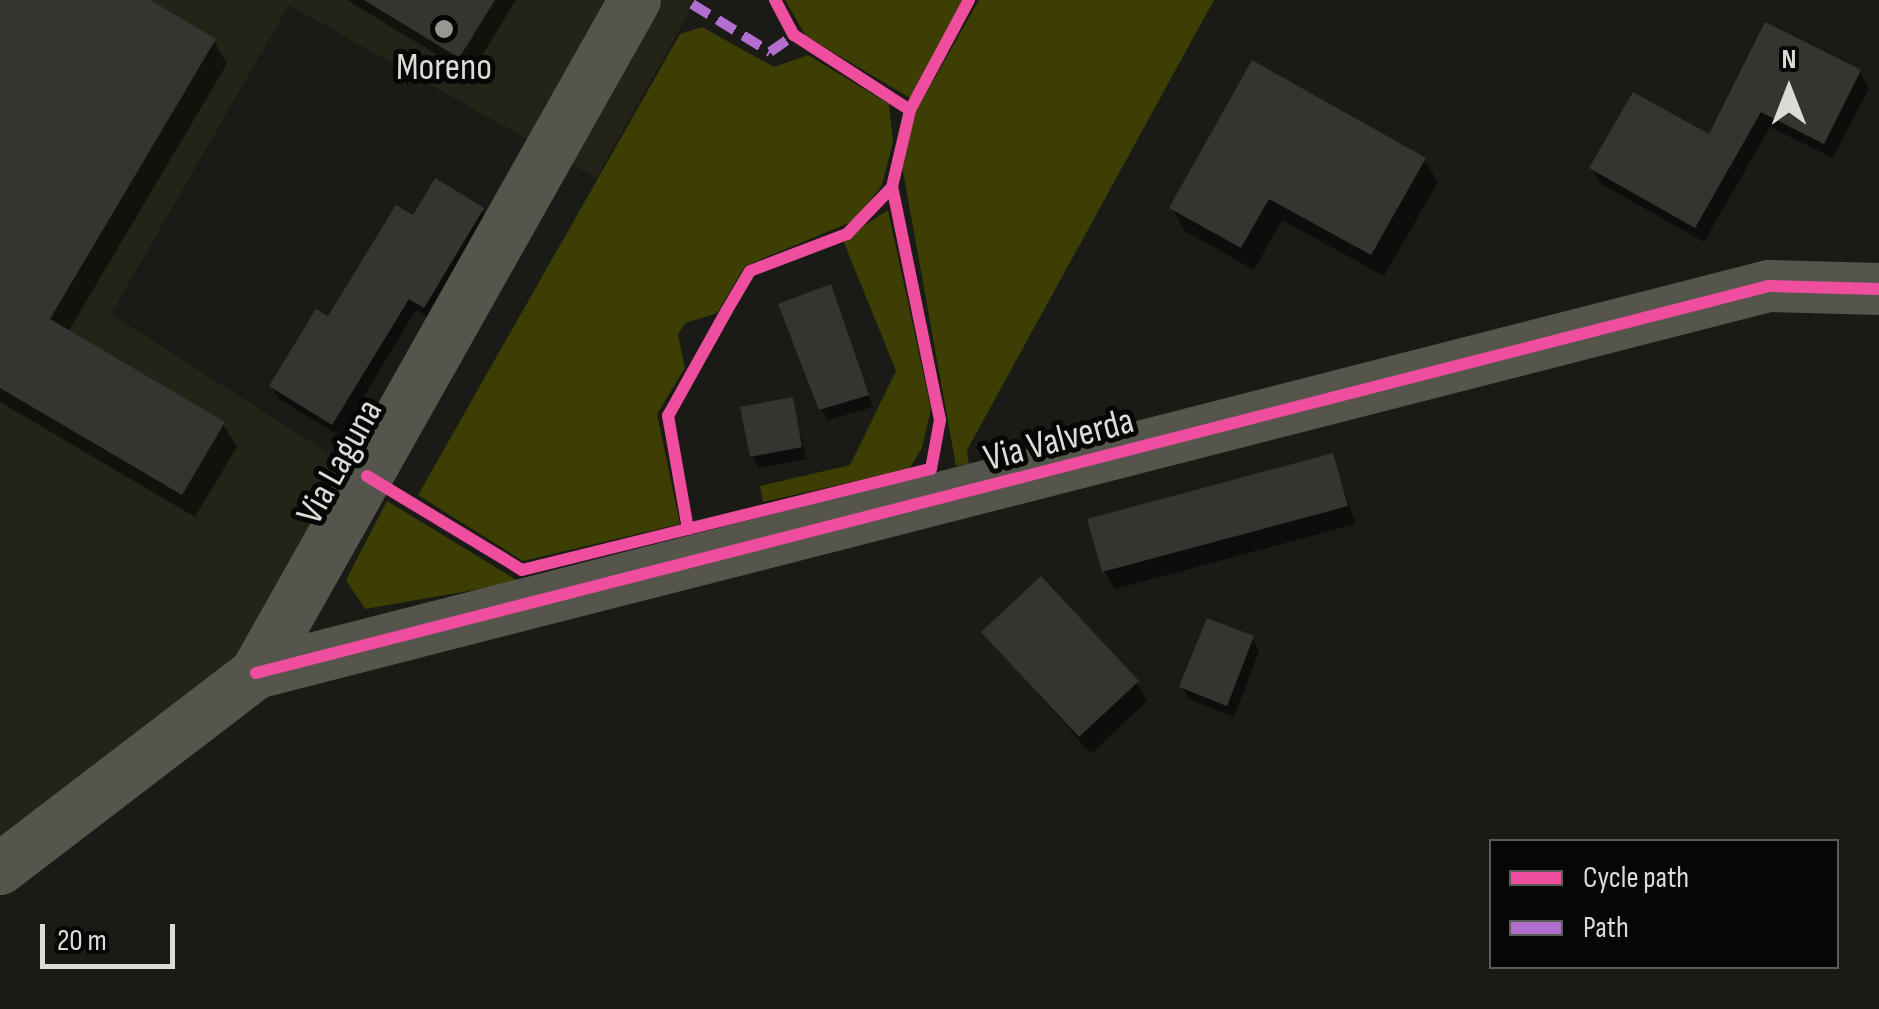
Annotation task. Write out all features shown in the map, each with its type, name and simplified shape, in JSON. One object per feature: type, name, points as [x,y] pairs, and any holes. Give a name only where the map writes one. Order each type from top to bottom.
[{"type":"street","name":"Via Laguna","points":[[0,870],[256,673],[636,0]]},
{"type":"street","name":"Via Valverda","points":[[256,673],[1769,286],[1879,289]]},
{"type":"shaded area","points":[[0,0],[696,0],[596,178],[289,5],[111,314],[347,465],[270,650],[0,867]]},
{"type":"shaded area","points":[[785,0],[963,0],[910,98],[806,36]]},
{"type":"shaded area","points":[[979,0],[1214,0],[967,450],[969,464],[956,466],[901,160],[916,111]]},
{"type":"shaded area","points":[[702,27],[774,67],[808,55],[889,104],[893,142],[882,185],[856,220],[745,266],[717,313],[685,323],[678,335],[685,368],[657,414],[680,524],[523,561],[418,495],[680,34]]},
{"type":"shaded area","points":[[888,210],[931,409],[922,448],[909,469],[763,502],[760,486],[850,465],[896,371],[843,240]]},
{"type":"shaded area","points":[[387,501],[520,582],[365,609],[346,580]]},
{"type":"building","points":[[0,0],[150,0],[216,39],[50,319],[225,422],[182,495],[0,388]]},
{"type":"building","name":"Moreno","points":[[364,0],[495,0],[459,58]]},
{"type":"building","points":[[1765,22],[1861,70],[1824,144],[1761,112],[1695,228],[1589,168],[1633,92],[1709,134]]},
{"type":"building","points":[[1252,60],[1426,158],[1371,255],[1269,199],[1241,248],[1169,208]]},
{"type":"building","points":[[435,178],[484,208],[424,308],[409,299],[332,425],[269,386],[316,309],[328,316],[396,205],[413,215]]},
{"type":"building","points":[[831,284],[869,395],[819,410],[778,304]]},
{"type":"building","points":[[793,397],[802,447],[750,457],[740,407]]},
{"type":"building","points":[[1333,453],[1348,506],[1102,572],[1087,519]]},
{"type":"building","points":[[1041,576],[1139,681],[1079,737],[981,632]]},
{"type":"building","points":[[1207,618],[1254,636],[1227,706],[1179,687]]},
{"type":"marked path","points":[[692,4],[770,52],[794,35]]},
{"type":"cycle path","points":[[775,0],[794,35],[910,110]]},
{"type":"cycle path","points":[[367,476],[522,570],[931,469],[940,420],[892,187],[910,110],[969,0]]},
{"type":"cycle path","points":[[688,529],[668,416],[750,271],[847,234],[892,187]]},
{"type":"cycle path","points":[[256,673],[1769,286],[1879,289]]},
{"type":"place","name":"Moreno","points":[[444,29]]}]
